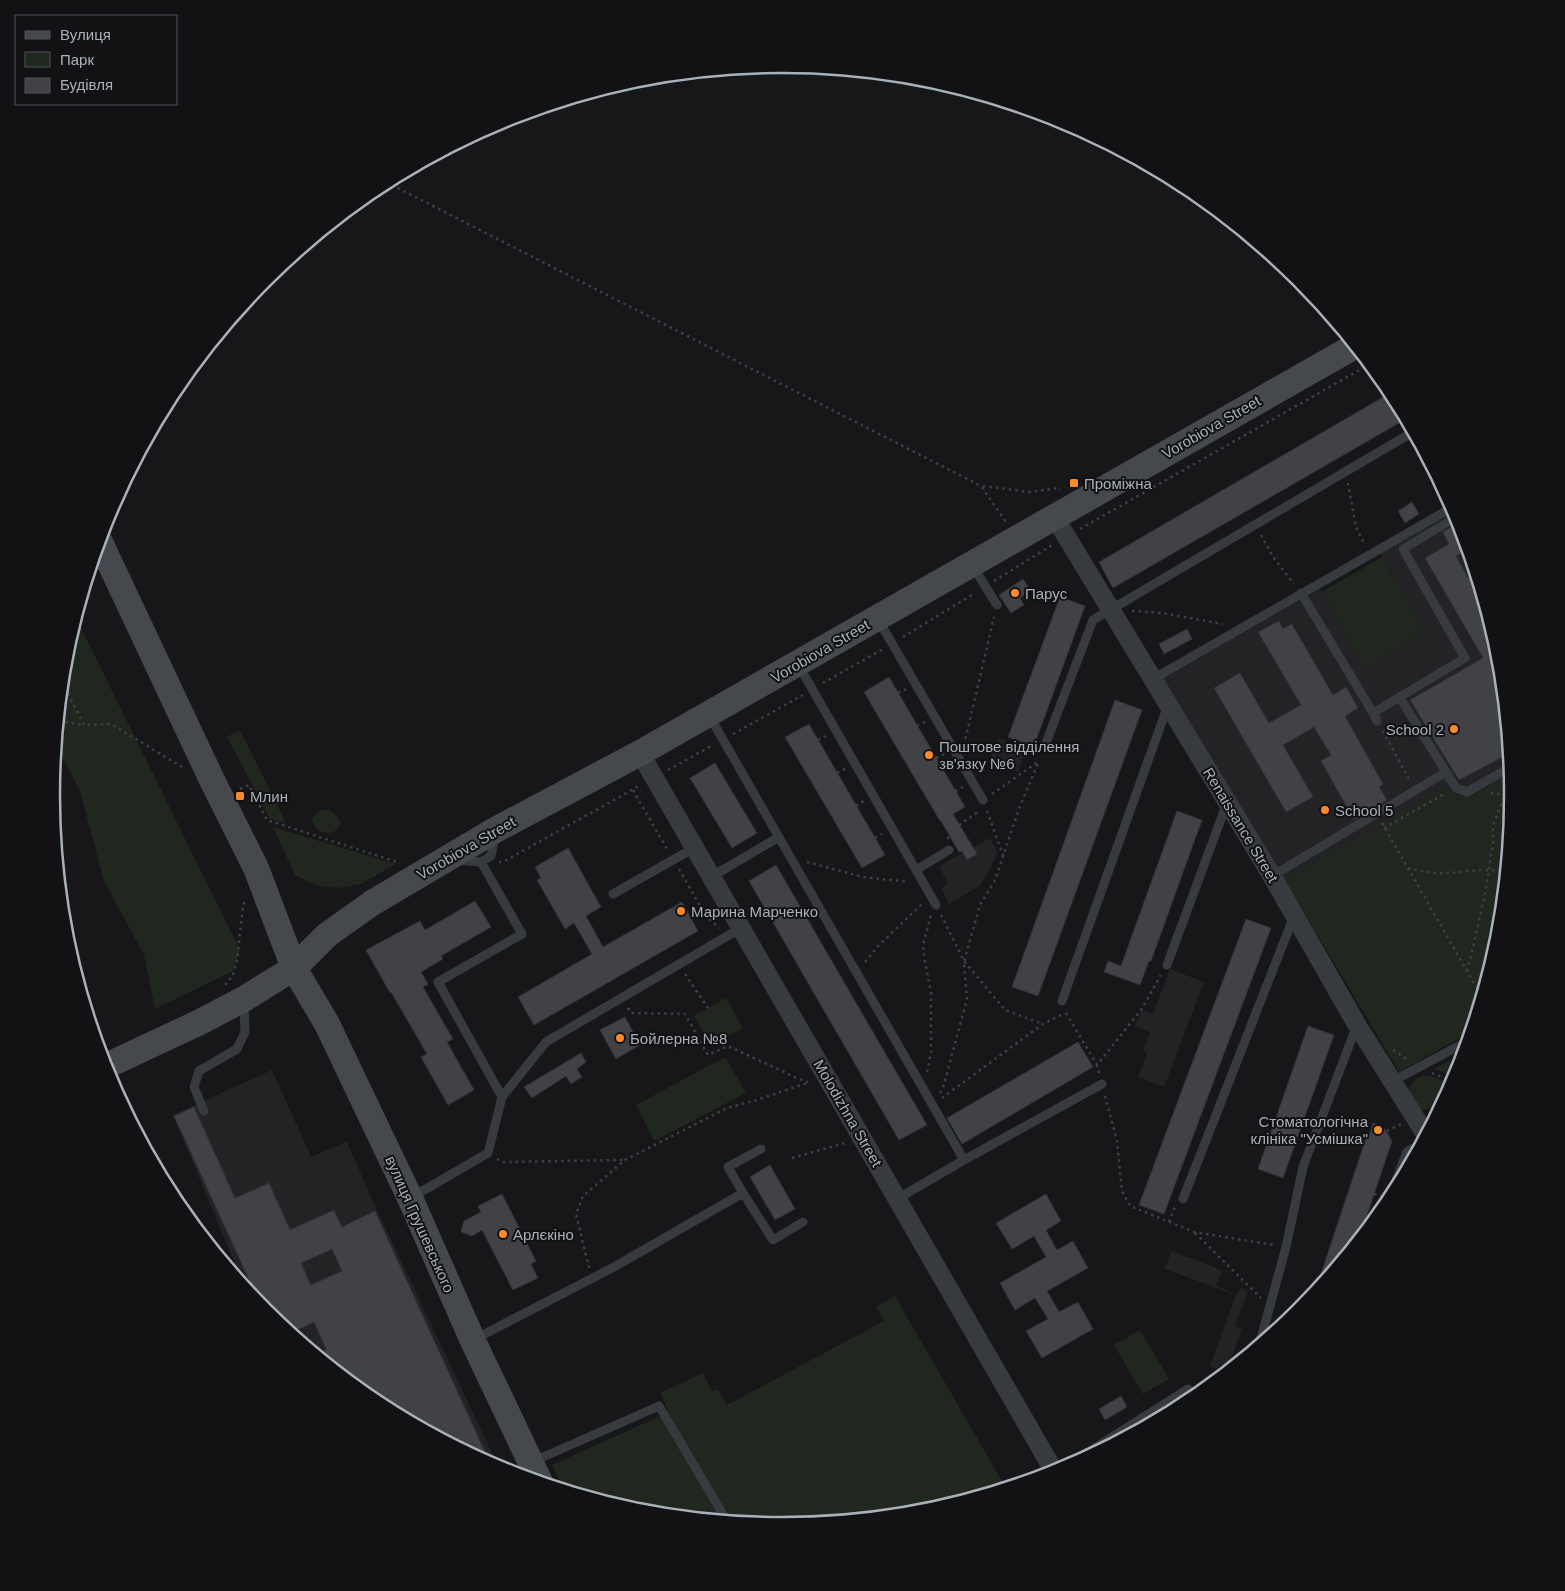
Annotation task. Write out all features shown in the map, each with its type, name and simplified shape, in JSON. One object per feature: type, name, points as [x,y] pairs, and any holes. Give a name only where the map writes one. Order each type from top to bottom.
[{"type":"main road","name":"Vorobiova Street","points":[[112,1063],[198,1023],[234,992],[294,968],[326,935],[372,902],[497,830],[640,753],[972,564],[1023,549],[1350,349]]},
{"type":"main road","name":"вулиця Грушевського","points":[[104,548],[211,778],[256,868],[294,968],[327,1024],[410,1198],[473,1341],[535,1472]]},
{"type":"street","name":"Renaissance Street","points":[[1060,526],[1272,876],[1357,1025],[1422,1129]]},
{"type":"street","name":"Molodizhna Street","points":[[640,753],[741,928],[817,1078],[897,1199],[1051,1466]]},
{"type":"lane","points":[[1044,748],[1093,620],[1408,435]]},
{"type":"lane","points":[[1153,679],[1446,511]]},
{"type":"lane","points":[[1301,593],[1375,717],[1400,698],[1465,658],[1403,549],[1451,520]]},
{"type":"lane","points":[[972,564],[997,605]]},
{"type":"lane","points":[[877,618],[983,800]]},
{"type":"lane","points":[[798,663],[933,901]]},
{"type":"lane","points":[[1400,698],[1456,788],[1467,792],[1504,771]]},
{"type":"lane","points":[[1062,1000],[1168,705]]},
{"type":"lane","points":[[709,714],[964,1160]]},
{"type":"lane","points":[[1272,876],[1446,772]]},
{"type":"lane","points":[[1167,965],[1227,803]]},
{"type":"lane","points":[[437,866],[481,862],[491,856],[497,830]]},
{"type":"lane","points":[[711,877],[779,838]]},
{"type":"lane","points":[[613,894],[694,848]]},
{"type":"lane","points":[[916,870],[948,850]]},
{"type":"lane","points":[[481,862],[522,934],[438,982],[502,1097]]},
{"type":"lane","points":[[1183,1199],[1294,915]]},
{"type":"lane","points":[[410,1198],[488,1153],[502,1097],[546,1042],[741,928]]},
{"type":"lane","points":[[204,1111],[194,1087],[199,1071],[237,1049],[245,1032],[234,992]]},
{"type":"lane","points":[[1261,1337],[1286,1246],[1303,1166],[1357,1025]]},
{"type":"lane","points":[[1393,1082],[1460,1045]]},
{"type":"lane","points":[[897,1199],[1102,1084]]},
{"type":"lane","points":[[761,1149],[728,1167],[773,1240],[803,1222]]},
{"type":"lane","points":[[473,1341],[591,1279],[743,1193]]},
{"type":"lane","points":[[1105,1441],[1188,1389],[1190,1392]]},
{"type":"lane","points":[[535,1472],[659,1406],[723,1515]]},
{"type":"path","points":[[395,186],[981,486],[1028,492],[1059,488]]},
{"type":"path","points":[[481,862],[503,862],[813,689],[892,644],[985,587],[1023,549],[1060,526],[1364,367]]},
{"type":"path","points":[[1345,472],[1356,527],[1370,554]]},
{"type":"path","points":[[981,486],[1023,549]]},
{"type":"path","points":[[1255,525],[1273,557],[1301,593]]},
{"type":"path","points":[[960,762],[997,605]]},
{"type":"path","points":[[1110,610],[1162,613],[1244,627]]},
{"type":"path","points":[[67,693],[84,725]]},
{"type":"path","points":[[1375,717],[1416,791]]},
{"type":"path","points":[[64,722],[84,725],[111,724],[180,766],[211,778]]},
{"type":"path","points":[[933,1105],[943,1088],[965,1007],[967,986],[964,961],[980,905],[995,880],[1004,858],[1020,806],[1044,748]]},
{"type":"path","points":[[948,850],[948,833],[979,813],[983,800],[1039,761]]},
{"type":"path","points":[[237,790],[249,785],[267,820],[437,866]]},
{"type":"path","points":[[1384,828],[1456,788]]},
{"type":"path","points":[[1467,970],[1489,869],[1493,843],[1493,825],[1505,795]]},
{"type":"path","points":[[983,800],[1004,858]]},
{"type":"path","points":[[1376,814],[1478,990]]},
{"type":"path","points":[[792,859],[863,877],[908,882],[925,886]]},
{"type":"path","points":[[1407,868],[1426,872],[1446,873],[1489,869],[1501,872]]},
{"type":"path","points":[[234,992],[233,976],[237,960],[242,906],[246,897]]},
{"type":"path","points":[[933,901],[964,961],[1005,1010],[1043,1024]]},
{"type":"path","points":[[857,973],[879,945],[933,901]]},
{"type":"path","points":[[921,1084],[924,1080],[931,1052],[931,992],[924,941],[933,901]]},
{"type":"path","points":[[679,964],[708,1008]]},
{"type":"path","points":[[1097,1065],[1141,1010],[1167,965]]},
{"type":"path","points":[[621,997],[631,1013],[685,1014],[708,1055],[728,1046],[799,1080],[817,1078]]},
{"type":"path","points":[[1062,1000],[1066,1013],[1097,1065],[1117,1141],[1122,1191],[1130,1206],[1194,1232],[1286,1246]]},
{"type":"path","points":[[933,1105],[1043,1024],[1066,1013]]},
{"type":"path","points":[[1420,1068],[1447,1079]]},
{"type":"path","points":[[591,1279],[576,1214],[582,1196],[625,1160],[727,1108],[757,1100],[817,1078]]},
{"type":"path","points":[[1386,1131],[1395,1128]]},
{"type":"path","points":[[792,1158],[845,1143]]},
{"type":"path","points":[[488,1153],[502,1162],[625,1160]]},
{"type":"path","points":[[1374,1194],[1383,1197]]},
{"type":"path","points":[[1194,1232],[1269,1306]]},
{"type":"shaded area","name":"School 5","points":[[1448,514],[1467,563],[1491,655],[1499,701],[1505,796],[1499,890],[1491,936],[1478,990],[1399,1067],[1162,679],[1320,589],[1364,667],[1425,631],[1380,553]]},
{"type":"shaded area","points":[[998,738],[1026,749],[1018,772],[989,762]]},
{"type":"shaded area","points":[[990,838],[998,853],[980,886],[949,904],[941,888],[948,884],[939,866]]},
{"type":"shaded area","points":[[1170,969],[1204,982],[1164,1087],[1138,1077],[1147,1053],[1143,1050],[1150,1032],[1135,1026],[1141,1010],[1153,1014]]},
{"type":"shaded area","points":[[272,1070],[311,1157],[347,1142],[494,1457],[421,1421],[343,1369],[306,1339],[239,1272],[173,1115]]},
{"type":"shaded area","points":[[1171,1251],[1222,1270],[1216,1286],[1237,1294],[1240,1288],[1248,1291],[1235,1326],[1242,1329],[1230,1363],[1226,1366],[1220,1364],[1218,1369],[1210,1366],[1236,1295],[1165,1269]]},
{"type":"green space","points":[[1382,557],[1425,631],[1364,668],[1322,592]]},
{"type":"green space","points":[[81,627],[240,950],[233,971],[155,1009],[144,955],[104,881],[80,791],[62,755],[66,701]]},
{"type":"green space","points":[[240,730],[286,823],[270,819],[227,737]]},
{"type":"green space","points":[[1504,777],[1503,843],[1499,890],[1491,936],[1464,1036],[1399,1072],[1285,880],[1449,784],[1461,802]]},
{"type":"green space","points":[[329,810],[338,817],[341,824],[333,832],[327,833],[316,829],[312,820],[319,812]]},
{"type":"green space","points":[[273,827],[396,864],[361,884],[338,888],[315,885],[295,875]]},
{"type":"green space","points":[[726,998],[743,1028],[711,1046],[694,1016]]},
{"type":"green space","points":[[725,1057],[746,1093],[654,1141],[636,1105]]},
{"type":"green space","points":[[1449,1061],[1452,1066],[1449,1075],[1434,1069]]},
{"type":"green space","points":[[1427,1075],[1445,1083],[1435,1105],[1425,1110],[1418,1109],[1407,1096],[1411,1084],[1419,1077]]},
{"type":"green space","points":[[895,1296],[1003,1483],[923,1504],[877,1512],[782,1518],[688,1512],[642,1504],[561,1483],[552,1465],[669,1412],[660,1393],[703,1373],[712,1391],[717,1389],[727,1405],[884,1321],[876,1306]]},
{"type":"green space","points":[[1140,1330],[1169,1379],[1143,1394],[1114,1345]]},
{"type":"building","points":[[1384,396],[1401,422],[1113,588],[1099,562]]},
{"type":"building","points":[[1412,502],[1419,514],[1405,523],[1398,511]]},
{"type":"building","points":[[1453,526],[1463,552],[1456,556],[1468,578],[1471,576],[1480,609],[1499,701],[1503,748],[1503,757],[1459,780],[1410,700],[1483,658],[1425,558],[1449,544],[1443,532]]},
{"type":"building","name":"Парус","points":[[1023,579],[1031,591],[1020,598],[1024,605],[1011,613],[999,595]]},
{"type":"building","points":[[1060,597],[1085,606],[1034,746],[1008,737]]},
{"type":"building","points":[[1279,621],[1283,629],[1292,624],[1333,695],[1346,687],[1358,708],[1345,716],[1383,784],[1379,787],[1387,800],[1354,820],[1321,761],[1331,755],[1314,727],[1283,745],[1313,797],[1286,812],[1214,688],[1240,673],[1269,723],[1301,705],[1258,632]]},
{"type":"building","points":[[1187,629],[1192,639],[1164,654],[1159,644]]},
{"type":"building","points":[[889,677],[965,807],[953,814],[977,854],[967,860],[962,851],[959,852],[864,692]]},
{"type":"building","points":[[1115,700],[1142,710],[1038,996],[1012,987]]},
{"type":"building","points":[[809,724],[885,855],[862,868],[785,737]]},
{"type":"building","points":[[715,763],[757,833],[732,848],[690,778]]},
{"type":"building","points":[[1177,811],[1202,820],[1151,961],[1149,961],[1140,985],[1104,972],[1108,961],[1121,966]]},
{"type":"building","points":[[568,848],[601,907],[586,916],[603,947],[682,902],[698,931],[534,1025],[518,997],[592,954],[574,923],[565,929],[537,880],[541,878],[535,867]]},
{"type":"building","points":[[776,865],[927,1125],[899,1140],[749,881]]},
{"type":"building","points":[[475,901],[491,927],[441,956],[443,959],[421,972],[428,984],[423,987],[453,1039],[447,1042],[474,1090],[448,1105],[421,1057],[427,1054],[366,950],[420,921],[425,930]]},
{"type":"building","points":[[1246,919],[1271,928],[1164,1214],[1139,1205]]},
{"type":"building","name":"Бойлерна №8","points":[[625,1017],[640,1045],[616,1059],[600,1030]]},
{"type":"building","points":[[1308,1026],[1334,1035],[1283,1178],[1258,1169]]},
{"type":"building","points":[[1078,1042],[1093,1067],[962,1144],[947,1118]]},
{"type":"building","points":[[581,1053],[586,1062],[577,1069],[582,1077],[571,1084],[566,1076],[532,1098],[524,1087]]},
{"type":"building","points":[[194,1107],[235,1198],[269,1183],[290,1230],[334,1210],[342,1227],[375,1211],[486,1454],[421,1421],[343,1369],[326,1356],[324,1350],[326,1349],[314,1322],[297,1330],[251,1285],[174,1116]],"holes":[[[332,1249],[342,1271],[311,1285],[301,1263]]]},
{"type":"building","points":[[1373,1123],[1385,1129],[1392,1141],[1364,1223],[1319,1279],[1368,1132],[1370,1133]]},
{"type":"building","points":[[770,1165],[795,1209],[775,1220],[750,1177]]},
{"type":"building","name":"Арлєкіно","points":[[502,1194],[536,1261],[531,1264],[538,1278],[513,1290],[482,1230],[472,1236],[461,1232],[464,1221],[481,1212],[478,1206]]},
{"type":"building","points":[[1046,1194],[1061,1221],[1046,1230],[1057,1250],[1073,1241],[1088,1268],[1047,1291],[1059,1312],[1078,1302],[1093,1329],[1042,1358],[1026,1331],[1048,1319],[1035,1298],[1015,1310],[1000,1283],[1046,1257],[1034,1236],[1012,1249],[996,1223]]},
{"type":"building","points":[[1121,1396],[1127,1407],[1105,1420],[1099,1409]]},
{"type":"place","name":"Проміжна","points":[[1074,483]]},
{"type":"place","name":"Парус","points":[[1015,593]]},
{"type":"place","name":"School 2","points":[[1454,729]]},
{"type":"place","name":"Поштове відділення зв'язку №6","points":[[929,755]]},
{"type":"place","name":"Млин","points":[[240,796]]},
{"type":"place","name":"School 5","points":[[1325,810]]},
{"type":"place","name":"Марина Марченко","points":[[681,911]]},
{"type":"place","name":"Бойлерна №8","points":[[620,1038]]},
{"type":"place","name":"Стоматологічна клініка \"Усмішка\"","points":[[1378,1130]]},
{"type":"place","name":"Арлєкіно","points":[[503,1234]]}]
